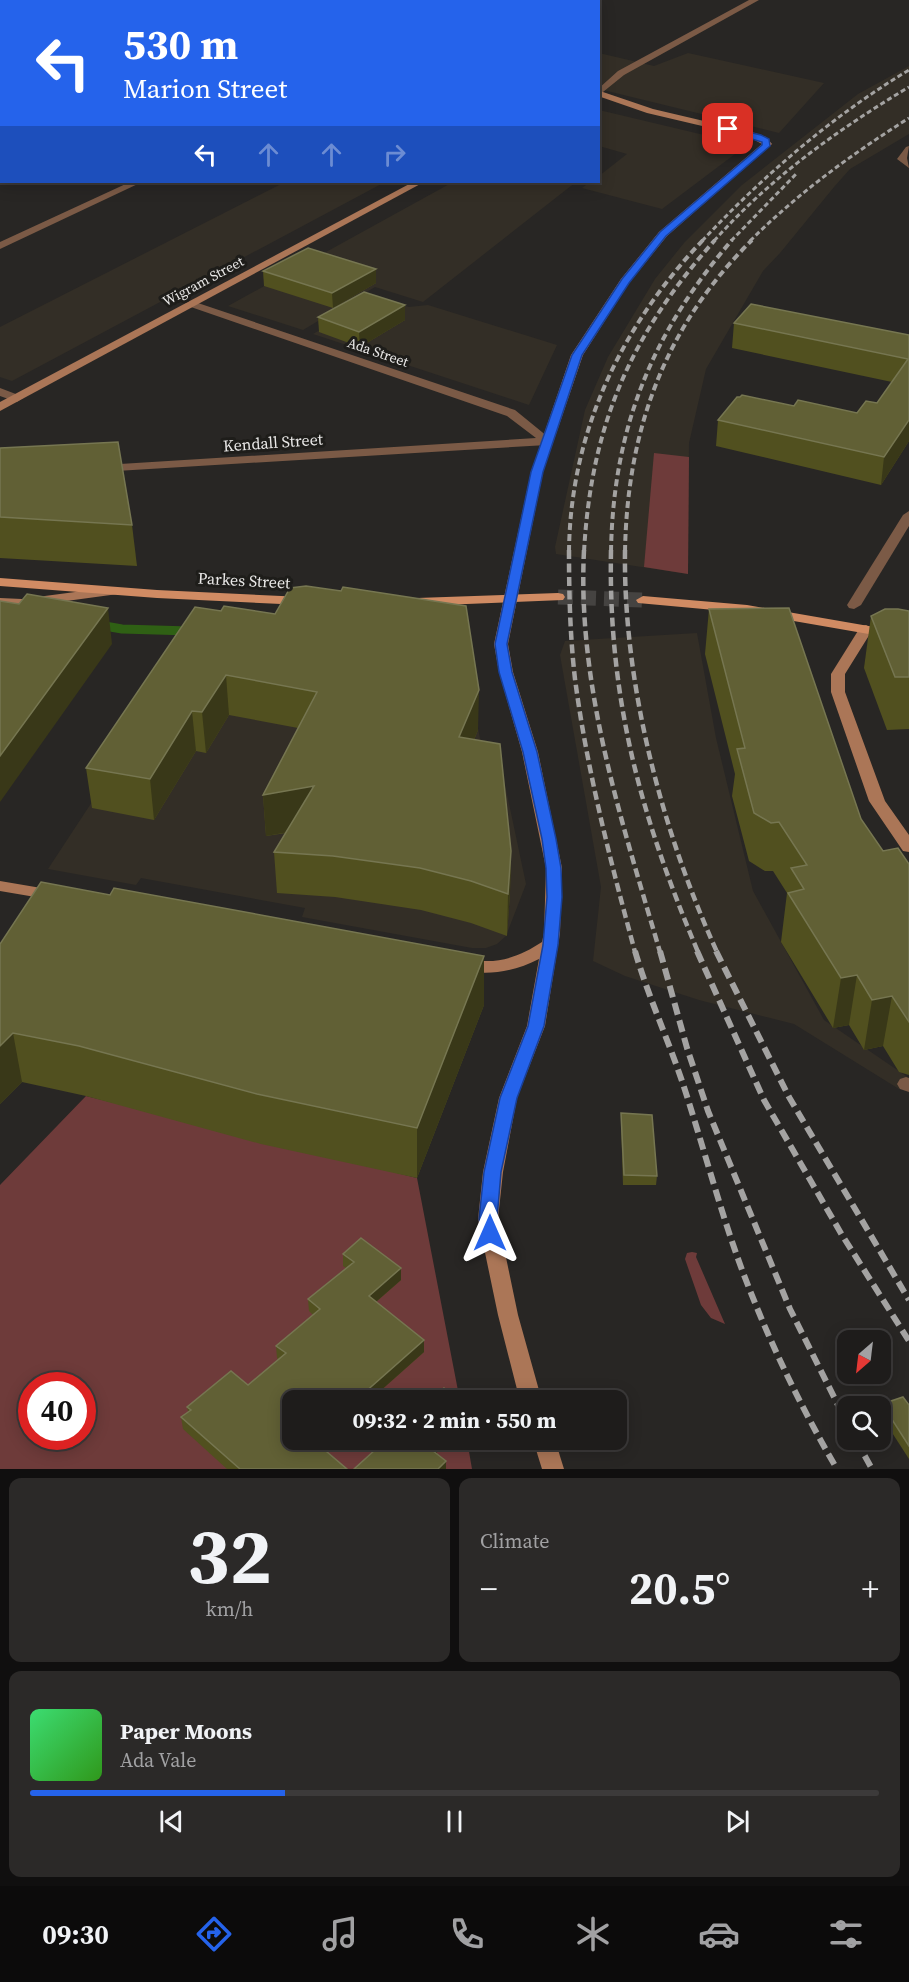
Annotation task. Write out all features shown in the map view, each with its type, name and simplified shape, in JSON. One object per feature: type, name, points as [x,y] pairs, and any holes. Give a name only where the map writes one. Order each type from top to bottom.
[{"type":"main road","name":"Parkes Street","points":[[0,582],[113,591],[319,601]]},
{"type":"main road","points":[[406,603],[558,597]]},
{"type":"main road","points":[[643,600],[738,608],[909,637]]},
{"type":"street","points":[[600,81],[621,73],[755,0]]},
{"type":"street","points":[[600,95],[621,73]]},
{"type":"street","points":[[528,1390],[508,1315],[488,1219],[493,1172],[508,1098],[536,1026],[550,945],[554,868],[530,752],[506,672],[501,644],[537,472],[577,355],[625,281],[663,234],[723,180],[764,148],[766,141],[752,135],[650,111],[600,96]]},
{"type":"street","points":[[906,164],[902,156],[909,149]]},
{"type":"street","points":[[0,246],[135,183]]},
{"type":"street","name":"Wigram Street","points":[[0,407],[417,183]]},
{"type":"street","name":"Ada Street","points":[[192,304],[511,413],[548,441]]},
{"type":"street","points":[[0,392],[17,398]]},
{"type":"street","name":"Kendall Street","points":[[96,470],[548,441]]},
{"type":"street","points":[[854,605],[909,515]]},
{"type":"street","points":[[0,602],[22,603],[113,591]]},
{"type":"street","points":[[866,629],[838,674],[838,692],[877,801],[909,847]]},
{"type":"street","points":[[0,886],[65,897]]},
{"type":"street","points":[[442,961],[491,969],[532,957],[550,945]]},
{"type":"street","points":[[547,1450],[553,1469]]},
{"type":"shaded area","points":[[600,53],[654,66],[688,53],[824,83],[779,133],[600,89]]},
{"type":"shaded area","points":[[909,66],[909,134],[850,169],[834,187],[763,271],[706,369],[689,443],[688,574],[556,554],[555,547],[585,410],[608,357],[655,279],[684,243],[742,185],[858,94]]},
{"type":"shaded area","points":[[600,110],[742,144],[743,148],[662,209],[582,188],[589,183],[600,183],[600,175],[627,154],[600,146]]},
{"type":"shaded area","points":[[283,183],[383,183],[12,381],[0,377],[0,327]]},
{"type":"shaded area","points":[[451,183],[575,183],[423,302],[375,287],[303,330],[228,306]]},
{"type":"shaded area","points":[[377,297],[409,307],[428,305],[557,345],[529,405],[313,334]]},
{"type":"shaded area","points":[[654,453],[689,457],[688,574],[644,567]]},
{"type":"shaded area","points":[[697,633],[716,738],[753,891],[824,1020],[909,1078],[909,1082],[899,1089],[794,1024],[699,1000],[625,976],[593,961],[601,887],[560,655],[565,641]]},
{"type":"shaded area","points":[[191,651],[465,661],[484,759],[500,761],[526,884],[506,936],[497,944],[486,948],[472,948],[302,917],[305,908],[141,878],[136,885],[48,869]]},
{"type":"shaded area","points":[[86,1096],[417,1178],[458,1390],[282,1390],[282,1450],[469,1450],[472,1469],[0,1469],[0,1185]]},
{"type":"shaded area","points":[[687,1253],[697,1253],[696,1257],[725,1324],[711,1318],[701,1305],[685,1259]]},
{"type":"building","points":[[308,248],[376,269],[332,293],[263,271]]},
{"type":"building","points":[[364,292],[405,305],[359,332],[318,317]]},
{"type":"building","points":[[751,304],[909,335],[909,420],[884,457],[718,420],[737,397],[742,395],[794,406],[798,400],[857,413],[866,401],[877,403],[908,359],[734,323]]},
{"type":"building","points":[[118,442],[132,525],[0,517],[0,448]]},
{"type":"building","points":[[306,586],[341,591],[343,587],[466,606],[479,690],[459,737],[500,744],[511,851],[508,894],[471,881],[420,868],[333,856],[274,852],[314,786],[263,795],[317,692],[226,675],[202,712],[192,711],[150,779],[86,768],[195,607],[221,611],[224,606],[275,614],[290,588]]},
{"type":"building","points":[[27,594],[108,608],[0,756],[0,601],[19,604]]},
{"type":"building","points":[[789,608],[861,819],[883,851],[898,848],[909,864],[909,1022],[892,996],[872,1000],[857,975],[841,978],[788,893],[804,889],[791,868],[807,865],[779,822],[771,823],[754,813],[737,749],[745,748],[709,609]]},
{"type":"building","points":[[885,609],[909,611],[909,677],[895,677],[871,616]]},
{"type":"building","points":[[41,882],[110,895],[114,888],[484,956],[417,1128],[257,1094],[79,1046],[13,1033],[0,1046],[0,944]]},
{"type":"building","points":[[621,1113],[652,1115],[657,1176],[624,1175]]},
{"type":"building","points":[[361,1238],[401,1268],[369,1296],[424,1340],[367,1390],[282,1390],[282,1450],[325,1450],[347,1469],[240,1469],[181,1417],[191,1410],[187,1407],[231,1371],[248,1385],[286,1353],[276,1346],[320,1309],[308,1299],[354,1262],[343,1254]]},
{"type":"building","points":[[903,1397],[909,1405],[909,1446],[891,1418],[891,1401]]},
{"type":"building","points":[[375,1450],[432,1450],[446,1461],[438,1469],[354,1469]]},
{"type":"waterway","points":[[99,625],[122,629],[190,631]]},
{"type":"tunnel","points":[[558,597],[643,600]]},
{"type":"railway","points":[[702,241],[749,193],[800,148],[853,107],[909,70]]},
{"type":"railway","points":[[714,241],[758,196],[806,156],[856,120],[909,87]]},
{"type":"railway","points":[[750,241],[826,175],[909,118]]},
{"type":"railway","points":[[731,241],[797,173]]},
{"type":"railway","points":[[569,552],[572,508],[579,465],[590,423],[606,383],[625,344],[648,308],[703,240]]},
{"type":"railway","points":[[584,552],[588,506],[596,463],[606,422],[621,384],[638,347],[660,311],[715,240]]},
{"type":"railway","points":[[611,551],[613,507],[620,464],[629,423],[642,384],[659,347],[680,311],[704,275],[732,240]]},
{"type":"railway","points":[[625,551],[627,507],[633,464],[643,422],[657,382],[674,344],[696,308],[722,273],[752,240]]},
{"type":"railway","points":[[611,551],[615,657],[632,756],[660,853],[698,952]]},
{"type":"railway","points":[[625,551],[626,601],[631,652],[650,756],[679,857],[717,952]]},
{"type":"railway","points":[[569,552],[572,647],[580,713],[600,817],[635,952]]},
{"type":"railway","points":[[584,552],[584,601],[595,703],[617,804],[660,952]]},
{"type":"railway","points":[[635,951],[683,1084],[725,1222],[751,1293],[784,1370],[837,1469]]},
{"type":"railway","points":[[660,951],[687,1048],[708,1111],[790,1309],[837,1403]]},
{"type":"railway","points":[[697,951],[764,1100],[842,1235],[909,1341]]},
{"type":"railway","points":[[716,951],[789,1097],[909,1300]]},
{"type":"railway","points":[[862,1450],[872,1469]]},
{"type":"route","points":[[490,1233],[488,1219],[493,1172],[508,1098],[536,1026],[550,945],[554,897],[554,868],[549,839],[530,752],[506,672],[501,644],[518,559],[537,472],[577,355],[625,281],[663,234],[767,144],[758,137],[728,129]]}]
